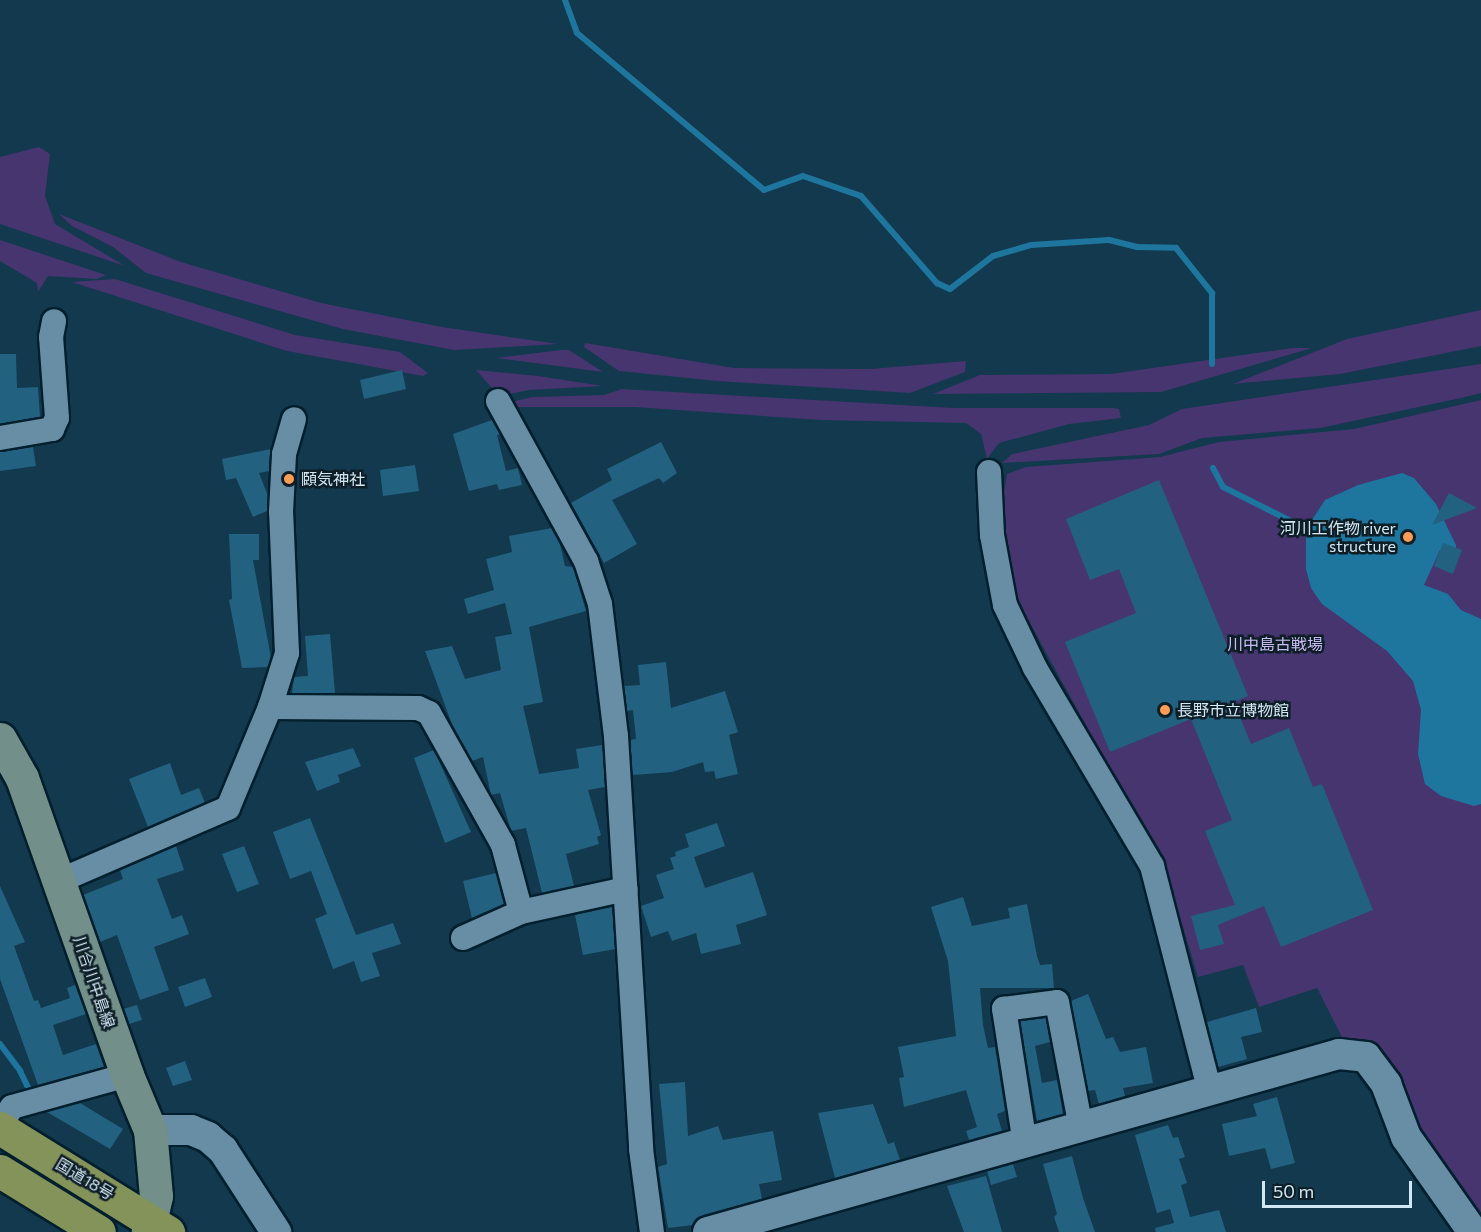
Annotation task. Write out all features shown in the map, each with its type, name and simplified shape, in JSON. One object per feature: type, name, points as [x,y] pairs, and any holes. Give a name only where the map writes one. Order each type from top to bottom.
[{"type":"highway","name":"国道18号","points":[[0,1127],[156,1228]]},
{"type":"highway","points":[[2,1176],[99,1232]]},
{"type":"main road","name":"川合川中島線","points":[[0,740],[22,778],[127,1075],[150,1130],[156,1196],[156,1228]]},
{"type":"street","points":[[0,438],[52,429],[57,418],[51,337],[54,321]]},
{"type":"street","points":[[498,401],[586,561],[600,604],[616,736],[640,1149],[652,1232]]},
{"type":"street","points":[[59,882],[228,808],[270,707],[287,653],[281,512],[284,454],[294,419]]},
{"type":"street","points":[[989,472],[992,535],[1005,605],[1035,668],[1152,866],[1210,1092]]},
{"type":"street","points":[[270,707],[418,708],[429,713],[503,845],[521,912]]},
{"type":"street","points":[[463,938],[521,912],[626,889]]},
{"type":"street","points":[[1025,1144],[1004,1009],[1058,1002],[1081,1128]]},
{"type":"street","points":[[708,1232],[1339,1054],[1366,1057],[1386,1084],[1406,1137],[1473,1232]]},
{"type":"street","points":[[0,1127],[12,1107],[127,1075]]},
{"type":"street","points":[[150,1130],[191,1130],[208,1137],[229,1158],[276,1232]]},
{"type":"green space","points":[[39,147],[50,154],[45,196],[55,224],[125,266],[0,224],[0,157]]},
{"type":"green space","points":[[59,214],[181,262],[321,303],[442,327],[558,344],[454,350],[343,329],[146,273],[113,247],[72,226]]},
{"type":"green space","points":[[0,240],[106,275],[97,279],[48,276],[38,292],[37,283],[0,261]]},
{"type":"green space","points":[[115,279],[295,335],[400,352],[428,373],[423,376],[287,351],[72,282]]},
{"type":"green space","points":[[1481,310],[1481,346],[1340,374],[1233,384],[1347,339]]},
{"type":"green space","points":[[585,343],[734,368],[870,369],[966,361],[965,372],[910,393],[717,381],[619,371],[584,347]]},
{"type":"green space","points":[[1292,348],[1312,348],[1161,392],[933,394],[980,375],[1111,374]]},
{"type":"green space","points":[[561,350],[569,350],[603,372],[496,358]]},
{"type":"green space","points":[[1481,364],[1481,393],[1320,428],[1202,438],[1159,454],[1002,463],[1012,454],[1149,425],[1182,409]]},
{"type":"green space","points":[[476,370],[603,386],[529,390],[499,396]]},
{"type":"green space","points":[[622,389],[953,408],[1114,408],[1119,409],[1121,418],[1069,424],[999,443],[987,459],[981,434],[966,423],[821,420],[635,407],[514,407],[511,402],[532,397],[604,395]]},
{"type":"green space","name":"川中島古戦場","points":[[1481,400],[1481,1225],[1425,1151],[1409,1103],[1382,1054],[1345,1043],[1317,988],[1259,1007],[1243,965],[1198,977],[1167,874],[1018,601],[1000,518],[1007,474],[1026,467],[1160,457],[1219,442],[1354,429]]},
{"type":"water","points":[[1402,473],[1414,478],[1436,504],[1456,545],[1456,555],[1440,550],[1424,585],[1448,594],[1461,610],[1481,619],[1481,804],[1474,806],[1441,796],[1425,784],[1418,754],[1421,710],[1413,681],[1387,651],[1322,604],[1311,588],[1306,569],[1306,529],[1325,500],[1358,485]]},
{"type":"building","points":[[0,354],[16,354],[17,388],[38,387],[40,417],[0,424]]},
{"type":"building","points":[[402,370],[406,389],[364,399],[360,380]]},
{"type":"building","points":[[492,420],[500,434],[497,435],[506,471],[518,468],[522,485],[499,490],[497,484],[469,491],[453,434]]},
{"type":"building","points":[[661,442],[677,473],[663,483],[659,478],[612,500],[637,544],[604,563],[571,503],[612,480],[607,469]]},
{"type":"building","points":[[33,447],[36,466],[0,471],[0,452]]},
{"type":"building","points":[[271,449],[269,471],[259,473],[268,496],[267,511],[253,517],[236,478],[226,480],[222,459]]},
{"type":"building","points":[[415,465],[419,491],[383,496],[380,470]]},
{"type":"building","name":"長野市立博物館","points":[[1159,480],[1248,696],[1234,702],[1251,744],[1289,728],[1313,787],[1322,784],[1373,910],[1281,947],[1264,906],[1218,925],[1224,944],[1200,950],[1191,916],[1235,905],[1205,831],[1232,820],[1191,719],[1110,752],[1065,642],[1136,613],[1119,569],[1090,580],[1066,519]]},
{"type":"building","points":[[1449,493],[1477,508],[1432,525]]},
{"type":"building","points":[[552,528],[560,544],[565,566],[573,567],[586,611],[529,627],[543,702],[523,706],[539,774],[579,768],[576,749],[602,745],[605,787],[588,790],[601,835],[597,837],[599,844],[566,854],[574,886],[542,893],[526,828],[511,831],[500,793],[491,795],[483,757],[472,761],[453,727],[425,651],[452,646],[465,679],[501,670],[495,637],[512,634],[505,603],[468,614],[464,599],[494,590],[486,559],[512,552],[509,536]]},
{"type":"building","points":[[229,534],[259,534],[259,560],[253,560],[271,658],[268,667],[242,668],[229,600],[232,599]]},
{"type":"building","points":[[1443,543],[1462,550],[1453,574],[1434,566]]},
{"type":"building","points":[[330,634],[335,693],[292,693],[294,677],[308,676],[305,636]]},
{"type":"building","points":[[666,662],[671,708],[725,691],[738,732],[729,735],[738,774],[716,779],[714,771],[705,772],[703,762],[672,772],[633,775],[630,740],[636,739],[633,710],[627,711],[624,686],[640,685],[638,665]]},
{"type":"building","points":[[353,748],[361,766],[338,775],[340,782],[317,791],[305,762]]},
{"type":"building","points":[[434,750],[471,832],[445,843],[414,758]]},
{"type":"building","points":[[170,763],[181,795],[199,788],[205,803],[148,827],[129,779]]},
{"type":"building","points":[[310,818],[356,935],[393,923],[401,944],[372,953],[380,976],[361,982],[354,961],[333,969],[315,919],[327,914],[311,871],[290,879],[273,832]]},
{"type":"building","points":[[717,823],[725,846],[694,857],[705,888],[753,872],[767,915],[736,925],[741,944],[701,954],[696,933],[672,941],[668,931],[651,937],[641,906],[664,898],[656,875],[674,869],[670,858],[676,856],[675,852],[689,847],[685,834]]},
{"type":"building","points":[[176,846],[184,870],[157,879],[172,919],[182,915],[189,934],[154,947],[169,990],[140,1000],[117,935],[100,942],[83,895],[123,879],[120,870]]},
{"type":"building","points":[[244,846],[259,884],[237,892],[222,854]]},
{"type":"building","points":[[496,873],[504,904],[472,918],[463,881]]},
{"type":"building","points":[[0,886],[25,942],[14,946],[34,1001],[38,1000],[41,1008],[70,998],[67,988],[75,985],[86,1014],[53,1025],[63,1055],[96,1044],[104,1067],[38,1085],[0,979]]},
{"type":"building","points":[[963,897],[972,926],[1010,918],[1008,908],[1027,904],[1037,956],[1040,965],[1052,964],[1054,988],[980,988],[983,1025],[988,1048],[995,1047],[1005,1111],[997,1114],[1002,1131],[969,1140],[966,1131],[977,1127],[966,1090],[904,1107],[899,1078],[904,1077],[898,1047],[956,1036],[948,961],[931,907]]},
{"type":"building","points":[[612,907],[615,949],[583,955],[575,915]]},
{"type":"building","points":[[205,978],[212,997],[185,1007],[178,987]]},
{"type":"building","points":[[1088,994],[1106,1039],[1113,1037],[1120,1052],[1146,1047],[1153,1083],[1123,1088],[1125,1096],[1099,1104],[1095,1090],[1088,1091],[1071,1001]]},
{"type":"building","points":[[137,1005],[142,1020],[129,1024],[123,1009]]},
{"type":"building","points":[[1256,1008],[1262,1032],[1241,1037],[1247,1059],[1218,1067],[1207,1022]]},
{"type":"building","points":[[1046,1018],[1050,1042],[1035,1046],[1042,1083],[1057,1080],[1063,1114],[1037,1121],[1020,1021]]},
{"type":"building","points":[[185,1061],[192,1080],[173,1086],[166,1068]]},
{"type":"building","points":[[685,1082],[688,1136],[718,1126],[723,1140],[773,1131],[782,1180],[759,1184],[762,1199],[703,1215],[693,1225],[668,1228],[658,1167],[667,1164],[659,1084]]},
{"type":"building","points":[[1277,1097],[1295,1163],[1271,1169],[1265,1148],[1229,1156],[1222,1124],[1257,1116],[1253,1104]]},
{"type":"building","points":[[80,1103],[123,1129],[110,1149],[47,1112]]},
{"type":"building","points":[[873,1104],[888,1144],[894,1142],[900,1160],[835,1178],[818,1113]]},
{"type":"building","points":[[1168,1125],[1173,1138],[1178,1137],[1185,1157],[1179,1159],[1187,1183],[1181,1185],[1190,1217],[1219,1210],[1226,1232],[1156,1232],[1155,1228],[1174,1223],[1170,1209],[1157,1213],[1135,1135]]},
{"type":"building","points":[[1072,1156],[1095,1232],[1059,1232],[1054,1217],[1057,1214],[1043,1164]]},
{"type":"building","points":[[1013,1164],[1017,1177],[991,1185],[987,1171]]},
{"type":"building","points":[[986,1176],[1002,1232],[964,1232],[947,1186]]},
{"type":"waterway","points":[[565,0],[577,33],[764,190],[803,176],[861,196],[937,283],[950,289],[993,256],[1031,245],[1109,240],[1137,247],[1176,248],[1212,293],[1212,364]]},
{"type":"waterway","points":[[1213,468],[1223,487],[1311,531]]},
{"type":"waterway","points":[[0,1044],[20,1071],[32,1096]]},
{"type":"place","name":"頥気神社","points":[[289,479]]},
{"type":"place","name":"河川工作物 river structure","points":[[1408,537]]},
{"type":"place","name":"長野市立博物館","points":[[1165,710]]}]
